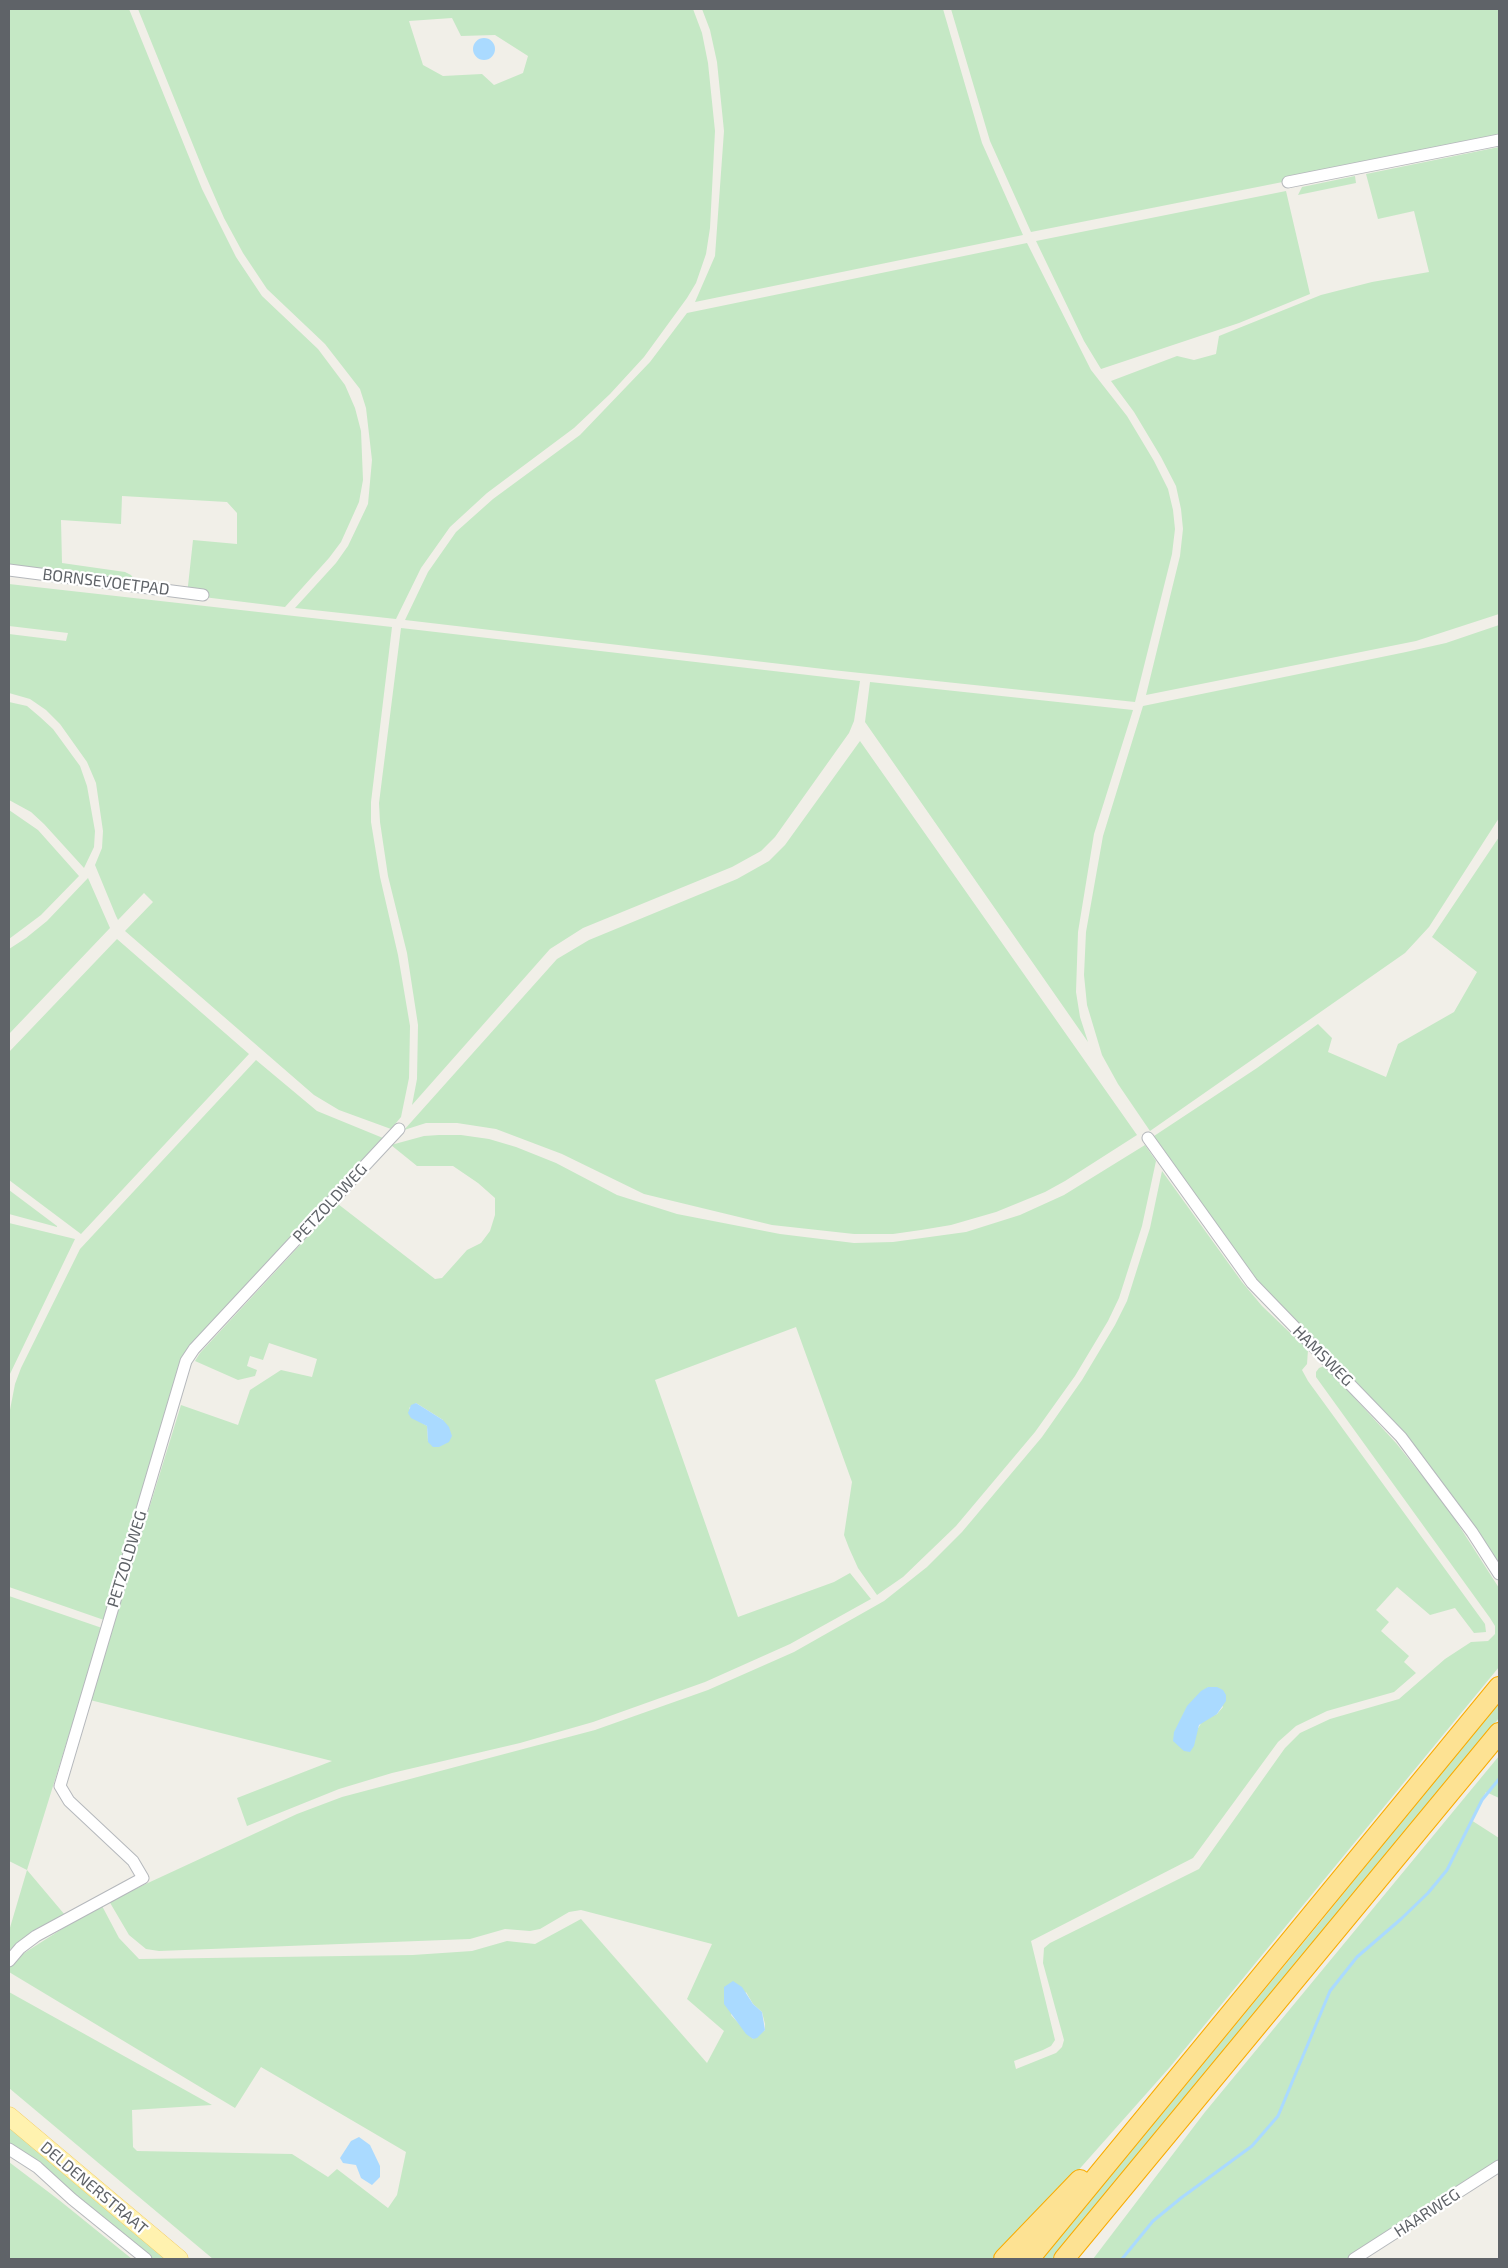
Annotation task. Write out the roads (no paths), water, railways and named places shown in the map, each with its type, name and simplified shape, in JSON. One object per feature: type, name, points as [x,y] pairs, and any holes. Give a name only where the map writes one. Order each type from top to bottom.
[{"type":"highway","points":[[1029,2259],[1499,1687]]},
{"type":"highway","points":[[1064,2259],[1499,1733]]},
{"type":"highway","points":[[1004,2259],[1071,2188],[1135,2131]]},
{"type":"highway","points":[[1081,2259],[1148,2158]]},
{"type":"main road","name":"DELDENERSTRAAT","points":[[9,2116],[179,2259]]},
{"type":"street","points":[[1288,182],[1499,140]]},
{"type":"street","name":"BORNSEVOETPAD","points":[[9,570],[203,595]]},
{"type":"street","name":"PETZOLDWEG","points":[[9,1961],[20,1948],[36,1936],[143,1878],[133,1861],[69,1801],[60,1786],[186,1361],[208,1334],[399,1129]]},
{"type":"street","name":"HAMSWEG","points":[[1148,1138],[1252,1283],[1401,1437],[1472,1532],[1499,1574]]},
{"type":"street","name":"DELDENERSTRAAT","points":[[9,2149],[44,2172],[72,2199],[146,2259]]},
{"type":"street","name":"HAARWEG","points":[[1354,2259],[1499,2166]]},
{"type":"water","points":[[484,38],[494,45],[495,49],[488,59],[484,60],[474,53],[473,49],[480,39]]},
{"type":"water","points":[[416,1403],[443,1420],[449,1427],[452,1436],[449,1442],[439,1447],[433,1447],[428,1442],[427,1426],[411,1418],[408,1413],[411,1405]]},
{"type":"water","points":[[1208,1687],[1217,1687],[1223,1690],[1226,1695],[1226,1701],[1217,1714],[1199,1725],[1194,1746],[1190,1752],[1184,1751],[1173,1741],[1174,1732],[1187,1706],[1201,1691]]},
{"type":"water","points":[[733,1981],[742,1987],[753,2004],[762,2012],[765,2030],[757,2038],[753,2039],[746,2034],[724,2004],[724,1987]]},
{"type":"water","points":[[359,2137],[370,2145],[380,2166],[380,2177],[372,2185],[361,2178],[356,2165],[343,2163],[340,2158],[351,2141]]},
{"type":"waterway","points":[[1122,2259],[1153,2221],[1252,2146],[1278,2116],[1330,1991],[1357,1957],[1428,1893],[1447,1870],[1482,1800],[1499,1779]]}]
